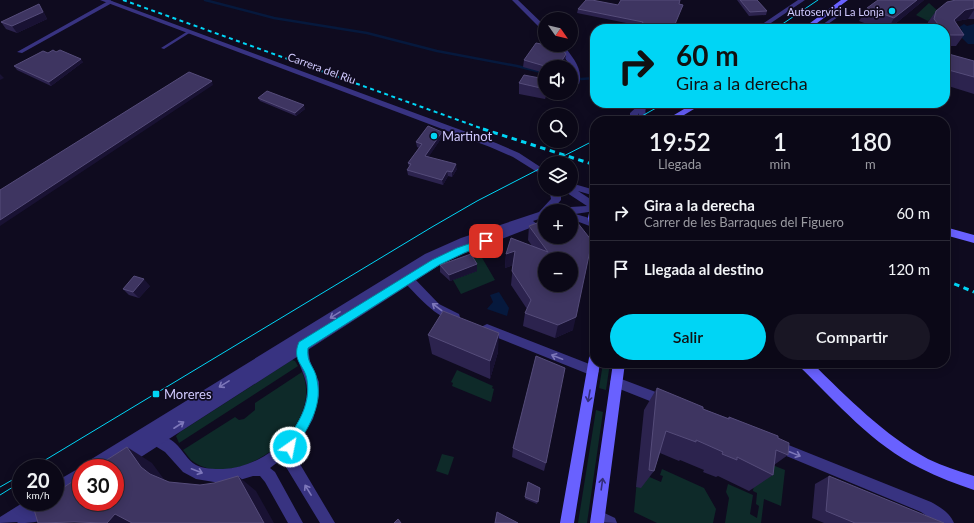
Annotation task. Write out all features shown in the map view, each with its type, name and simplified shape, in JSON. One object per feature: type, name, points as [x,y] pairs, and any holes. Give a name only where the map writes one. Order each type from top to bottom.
[{"type":"main road","points":[[812,24],[845,0]]},
{"type":"main road","points":[[677,116],[692,108]]},
{"type":"main road","points":[[687,116],[694,108]]},
{"type":"main road","points":[[950,233],[974,240]]},
{"type":"main road","points":[[602,521],[618,368]]},
{"type":"main road","points":[[809,368],[862,419],[902,451],[939,472],[974,483]]},
{"type":"main road","points":[[567,523],[593,370]]},
{"type":"street","points":[[515,0],[538,23]]},
{"type":"street","points":[[766,24],[802,0]]},
{"type":"street","points":[[20,52],[106,1]]},
{"type":"street","name":"Carrera del Riu","points":[[106,1],[493,145],[516,155],[538,169]]},
{"type":"street","points":[[564,52],[570,60]]},
{"type":"street","points":[[632,116],[639,108]]},
{"type":"street","name":"Carrera del Riu","points":[[530,164],[538,172]]},
{"type":"street","points":[[578,188],[590,192]]},
{"type":"street","points":[[578,195],[590,204]]},
{"type":"street","points":[[578,210],[590,209]]},
{"type":"street","points":[[124,460],[408,279],[448,256],[538,218]]},
{"type":"street","points":[[104,459],[429,257],[464,241],[538,218]]},
{"type":"street","points":[[578,218],[590,223]]},
{"type":"street","points":[[408,279],[435,307],[465,321]]},
{"type":"street","points":[[479,326],[593,370]]},
{"type":"street","points":[[303,346],[303,363],[312,380],[312,402],[308,417],[293,441],[288,454],[291,462],[328,523]]},
{"type":"street","points":[[616,382],[677,406]]},
{"type":"street","points":[[156,440],[170,447],[184,465],[194,472],[220,476],[237,474],[251,469],[275,457],[293,441]]},
{"type":"street","points":[[762,440],[926,507],[936,513],[947,523]]},
{"type":"street","points":[[251,469],[260,469],[266,472],[296,523]]},
{"type":"street","points":[[24,523],[72,493]]},
{"type":"street","points":[[3,523],[22,511]]},
{"type":"lane","points":[[825,24],[840,14]]},
{"type":"lane","points":[[163,48],[190,32]]},
{"type":"green space","points":[[929,3],[939,12],[928,21],[916,15]]},
{"type":"green space","points":[[481,256],[495,280],[461,294],[453,280],[477,271],[471,260]]},
{"type":"green space","points":[[292,360],[295,361],[298,366],[179,443],[176,436],[180,432]]},
{"type":"green space","points":[[602,368],[609,368],[606,390],[599,388]]},
{"type":"green space","points":[[457,370],[493,386],[492,388],[494,389],[491,402],[452,386],[453,383],[451,382]]},
{"type":"green space","points":[[302,372],[306,393],[301,414],[289,434],[272,450],[252,462],[230,469],[209,469],[191,460],[183,450],[235,417],[239,420],[244,419],[255,410],[255,403]]},
{"type":"green space","points":[[596,410],[603,412],[587,523],[578,523]]},
{"type":"green space","points":[[442,454],[454,457],[448,475],[436,471]]},
{"type":"green space","points":[[765,462],[785,470],[781,506],[764,499],[761,523],[725,523],[729,498],[726,492],[728,484],[753,495],[750,514],[757,518],[759,506],[756,504],[757,493],[753,491],[756,470]]},
{"type":"green space","points":[[662,469],[704,488],[716,509],[713,523],[657,523],[634,512],[637,479],[645,475],[661,482],[663,476],[660,475]]},
{"type":"water","points":[[964,24],[967,26],[974,24],[974,44],[968,44],[960,36],[962,29],[958,28]]},
{"type":"water","points":[[499,292],[509,308],[507,316],[487,309],[493,302],[490,295]]},
{"type":"building","points":[[586,0],[618,5],[621,0],[680,0],[679,4],[683,5],[675,24],[642,24],[643,22],[578,9]]},
{"type":"building","points":[[740,0],[757,0],[767,11],[750,12]]},
{"type":"building","points":[[878,0],[917,0],[894,18],[867,8]]},
{"type":"building","points":[[956,0],[974,0],[974,8],[965,10],[954,20],[964,35],[950,35],[950,24],[938,24],[934,19],[936,11],[947,2]]},
{"type":"building","points":[[39,4],[43,12],[12,26],[1,22]]},
{"type":"building","points":[[536,43],[538,43],[538,52],[564,52],[566,54],[562,60],[538,60],[538,64],[524,60]]},
{"type":"building","points":[[53,50],[56,52],[60,50],[81,59],[49,82],[14,66],[43,51],[48,53]]},
{"type":"building","points":[[950,54],[974,61],[974,77],[950,70]]},
{"type":"building","points":[[189,72],[212,81],[0,220],[0,190]]},
{"type":"building","points":[[524,75],[538,78],[538,87],[519,83]]},
{"type":"building","points":[[267,91],[304,105],[295,113],[258,98]]},
{"type":"building","points":[[428,126],[442,132],[425,156],[456,164],[452,172],[447,171],[442,180],[407,170],[411,164],[408,163],[422,144],[416,142]]},
{"type":"building","points":[[538,223],[538,238],[529,226]]},
{"type":"building","points":[[578,223],[590,238],[590,250],[576,317],[558,325],[525,313],[531,300],[512,271],[515,251],[506,254],[511,238],[548,252],[542,244],[578,244]]},
{"type":"building","points":[[471,254],[477,264],[449,275],[440,265]]},
{"type":"building","points":[[134,276],[144,279],[133,292],[123,289]]},
{"type":"building","points":[[443,311],[499,333],[490,361],[428,335]]},
{"type":"building","points":[[536,356],[565,368],[546,463],[513,448]]},
{"type":"building","points":[[657,388],[703,407],[703,409],[729,419],[729,417],[778,436],[778,438],[789,443],[788,455],[776,450],[773,475],[737,457],[737,460],[722,454],[723,452],[696,440],[696,442],[666,431],[654,471],[649,470]]},
{"type":"building","points":[[127,447],[141,467],[150,474],[169,482],[200,485],[214,483],[238,476],[264,523],[132,523],[115,514],[107,523],[38,523],[34,511],[64,511],[64,487],[72,482],[72,511],[124,511],[124,459],[108,459]]},
{"type":"building","points":[[829,476],[944,523],[855,523],[826,511]]},
{"type":"building","points":[[528,482],[540,488],[538,502],[525,497]]},
{"type":"building","points":[[497,512],[518,523],[495,523]]},
{"type":"building","points":[[398,519],[401,523],[394,523]]},
{"type":"waterway","points":[[205,0],[274,18],[367,33],[437,51],[538,71]]},
{"type":"waterway","points":[[581,79],[590,78]]},
{"type":"tram line","points":[[782,24],[818,0]]},
{"type":"tram line","points":[[642,116],[656,108]]},
{"type":"tram line","points":[[564,156],[590,143]]},
{"type":"tram line","points":[[47,459],[432,227],[477,201],[538,170]]},
{"type":"tram line","points":[[0,487],[12,480]]},
{"type":"tram line","points":[[0,495],[12,488]]},
{"type":"railway","points":[[123,0],[485,130]]},
{"type":"railway","points":[[485,130],[590,163]]},
{"type":"railway","points":[[950,282],[974,292]]},
{"type":"place","name":"Autoservici La Lonja","points":[[892,11]]},
{"type":"place","name":"Martinot","points":[[434,136]]},
{"type":"place","name":"Moreres","points":[[156,394]]},
{"type":"route","points":[[290,447],[308,417],[312,402],[312,380],[303,363],[303,346],[436,262],[460,250],[486,241]]}]
